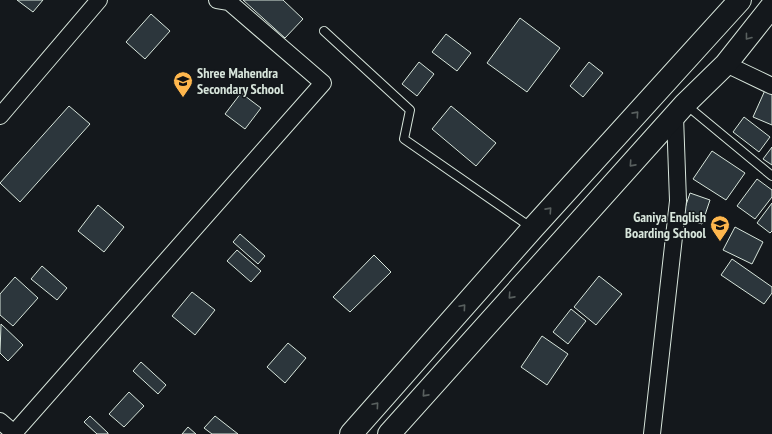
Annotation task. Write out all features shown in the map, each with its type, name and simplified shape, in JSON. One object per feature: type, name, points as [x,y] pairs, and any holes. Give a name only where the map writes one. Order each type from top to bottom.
[{"type":"highway","points":[[351,434],[533,228],[740,0]]},
{"type":"highway","points":[[389,434],[530,275],[680,110],[726,64],[772,6]]},
{"type":"street","points":[[0,116],[99,0]]},
{"type":"street","points":[[0,421],[15,434],[323,83],[229,2],[217,0]]},
{"type":"street","points":[[726,64],[772,86]]},
{"type":"street","points":[[654,433],[678,201],[680,110]]},
{"type":"lane","points":[[324,31],[410,110],[404,140],[533,228]]},
{"type":"lane","points":[[680,110],[772,176]]},
{"type":"building","points":[[17,0],[43,0],[33,12]]},
{"type":"building","points":[[243,0],[283,0],[303,19],[285,38]]},
{"type":"building","points":[[151,14],[170,31],[145,59],[126,42]]},
{"type":"building","points":[[520,18],[560,48],[527,92],[487,63]]},
{"type":"building","points":[[446,34],[471,53],[457,71],[432,52]]},
{"type":"building","points":[[419,62],[434,74],[417,96],[402,84]]},
{"type":"building","points":[[589,62],[603,73],[583,97],[570,86]]},
{"type":"building","points":[[766,88],[772,91],[772,125],[753,117]]},
{"type":"building","points":[[241,93],[261,108],[245,129],[225,114]]},
{"type":"building","points":[[69,106],[90,124],[20,202],[0,183]]},
{"type":"building","points":[[451,106],[496,143],[476,166],[432,129]]},
{"type":"building","points":[[744,117],[770,137],[759,152],[733,132]]},
{"type":"building","points":[[772,147],[772,165],[763,159]]},
{"type":"building","points":[[712,151],[745,173],[726,200],[693,179]]},
{"type":"building","points":[[757,179],[772,190],[772,197],[755,219],[737,206]]},
{"type":"building","points":[[690,193],[710,200],[702,224],[682,217]]},
{"type":"building","points":[[772,203],[772,231],[770,233],[757,223]]},
{"type":"building","points":[[98,205],[124,227],[104,252],[78,231]]},
{"type":"building","points":[[735,227],[763,242],[752,264],[723,250]]},
{"type":"building","points":[[240,234],[265,256],[258,264],[233,242]]},
{"type":"building","points":[[237,250],[261,271],[251,282],[227,261]]},
{"type":"building","points":[[374,255],[391,272],[350,312],[333,297]]},
{"type":"building","points":[[732,259],[772,287],[772,293],[764,304],[721,275]]},
{"type":"building","points":[[42,266],[67,288],[57,300],[31,279]]},
{"type":"building","points":[[599,276],[622,294],[596,325],[574,307]]},
{"type":"building","points":[[15,277],[38,298],[13,326],[0,315],[0,294]]},
{"type":"building","points":[[192,292],[215,310],[195,335],[172,316]]},
{"type":"building","points":[[571,309],[586,321],[568,344],[553,332]]},
{"type":"building","points":[[1,324],[23,345],[8,361],[0,353]]},
{"type":"building","points":[[542,336],[568,354],[547,385],[521,367]]},
{"type":"building","points":[[288,343],[306,358],[285,383],[267,367]]},
{"type":"building","points":[[141,362],[166,385],[158,394],[133,371]]},
{"type":"building","points":[[129,392],[144,406],[124,427],[109,414]]},
{"type":"building","points":[[90,416],[108,434],[97,434],[84,422]]},
{"type":"building","points":[[215,416],[238,434],[212,434],[204,428]]},
{"type":"building","points":[[188,427],[196,434],[182,434]]},
{"type":"place","name":"Shree Mahendra Secondary School","points":[[183,98]]},
{"type":"place","name":"Ganiya English Boarding School","points":[[720,242]]}]
